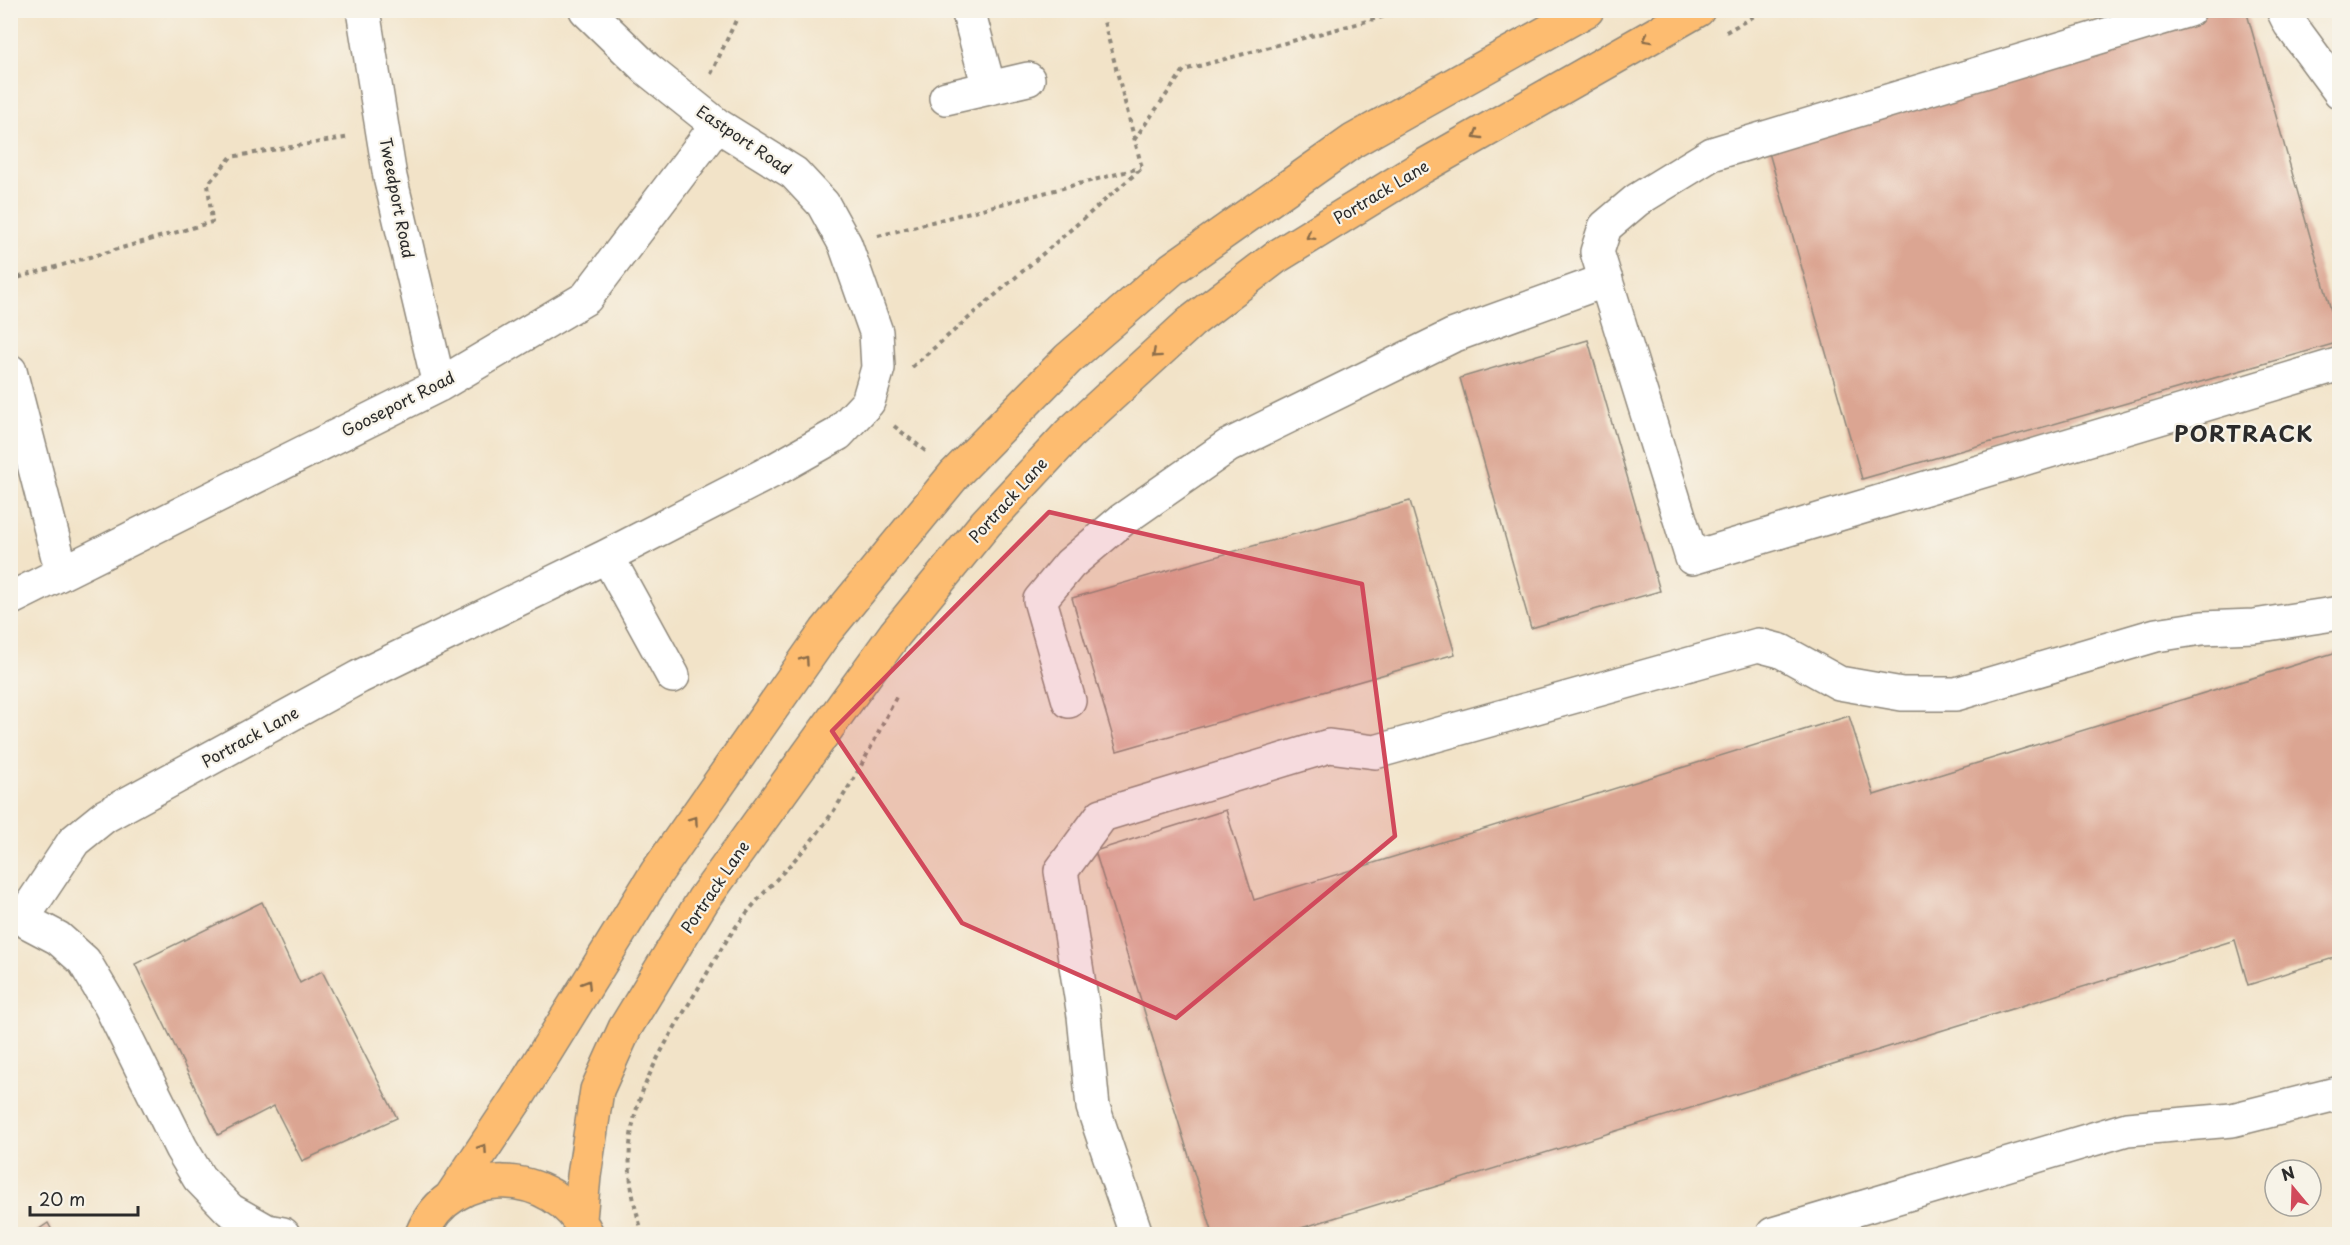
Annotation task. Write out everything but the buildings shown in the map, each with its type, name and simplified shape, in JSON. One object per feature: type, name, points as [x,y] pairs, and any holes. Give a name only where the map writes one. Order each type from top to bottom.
[{"type":"main road","points":[[422,1234],[426,1223],[451,1197],[517,1098],[657,872],[825,631],[955,474],[1068,359],[1172,269],[1353,141],[1587,10]]},
{"type":"main road","name":"Portrack Lane","points":[[584,1227],[584,1176],[597,1090],[625,1028],[703,900],[895,634],[986,523],[1069,434],[1191,322],[1276,257],[1422,167],[1698,10]]},
{"type":"main road","points":[[451,1197],[482,1183],[517,1181],[551,1193],[584,1227]]},
{"type":"street","name":"Tweedport Road","points":[[363,10],[390,177],[439,385]]},
{"type":"street","name":"Eastport Road","points":[[586,10],[647,69],[706,116],[794,173],[823,204],[845,244],[876,332],[878,368],[868,402]]},
{"type":"street","points":[[968,10],[989,88]]},
{"type":"street","points":[[2189,10],[1712,154],[1637,200],[1605,227],[1597,252],[1692,558],[2340,364]]},
{"type":"street","points":[[2283,10],[2290,24],[2340,92]]},
{"type":"street","points":[[946,98],[1028,79]]},
{"type":"street","name":"Gooseport Road","points":[[10,599],[439,385],[586,298],[706,116]]},
{"type":"street","points":[[1069,701],[1040,600],[1070,564],[1122,520],[1228,446],[1452,336],[1606,280]]},
{"type":"street","points":[[10,371],[62,573]]},
{"type":"street","name":"Portrack Lane","points":[[16,918],[74,841],[105,816],[359,677],[607,556],[838,434],[868,402]]},
{"type":"street","points":[[607,556],[673,676]]},
{"type":"street","points":[[1136,1234],[1094,1107],[1084,1016],[1061,872],[1102,815],[1329,746],[1375,752],[1758,645],[1781,651],[1839,683],[1902,694],[1956,694],[2156,635],[2202,628],[2254,626],[2340,613]]},
{"type":"street","points":[[16,918],[58,938],[84,961],[110,1005],[181,1148],[199,1178],[230,1210],[272,1233]]},
{"type":"street","points":[[1773,1234],[2127,1129],[2232,1120],[2340,1093]]},
{"type":"path","points":[[706,116],[737,18],[737,10]]},
{"type":"path","points":[[1101,10],[1142,168]]},
{"type":"path","points":[[1134,140],[1185,70],[1408,10]]},
{"type":"path","points":[[1724,33],[1764,10]]},
{"type":"path","points":[[10,280],[212,222],[208,184],[231,157],[384,132]]},
{"type":"path","points":[[845,244],[1142,168]]},
{"type":"path","points":[[912,367],[1142,168]]},
{"type":"path","points":[[868,402],[903,435],[955,474]]},
{"type":"path","points":[[643,1234],[633,1206],[628,1171],[629,1137],[639,1099],[668,1039],[741,920],[827,820],[862,767],[901,687]]},
{"type":"highlighted area","points":[[1049,512],[1362,584],[1395,836],[1176,1018],[962,923],[832,731]]},
{"type":"district","name":"PORTRACK","points":[[2244,434]]}]
